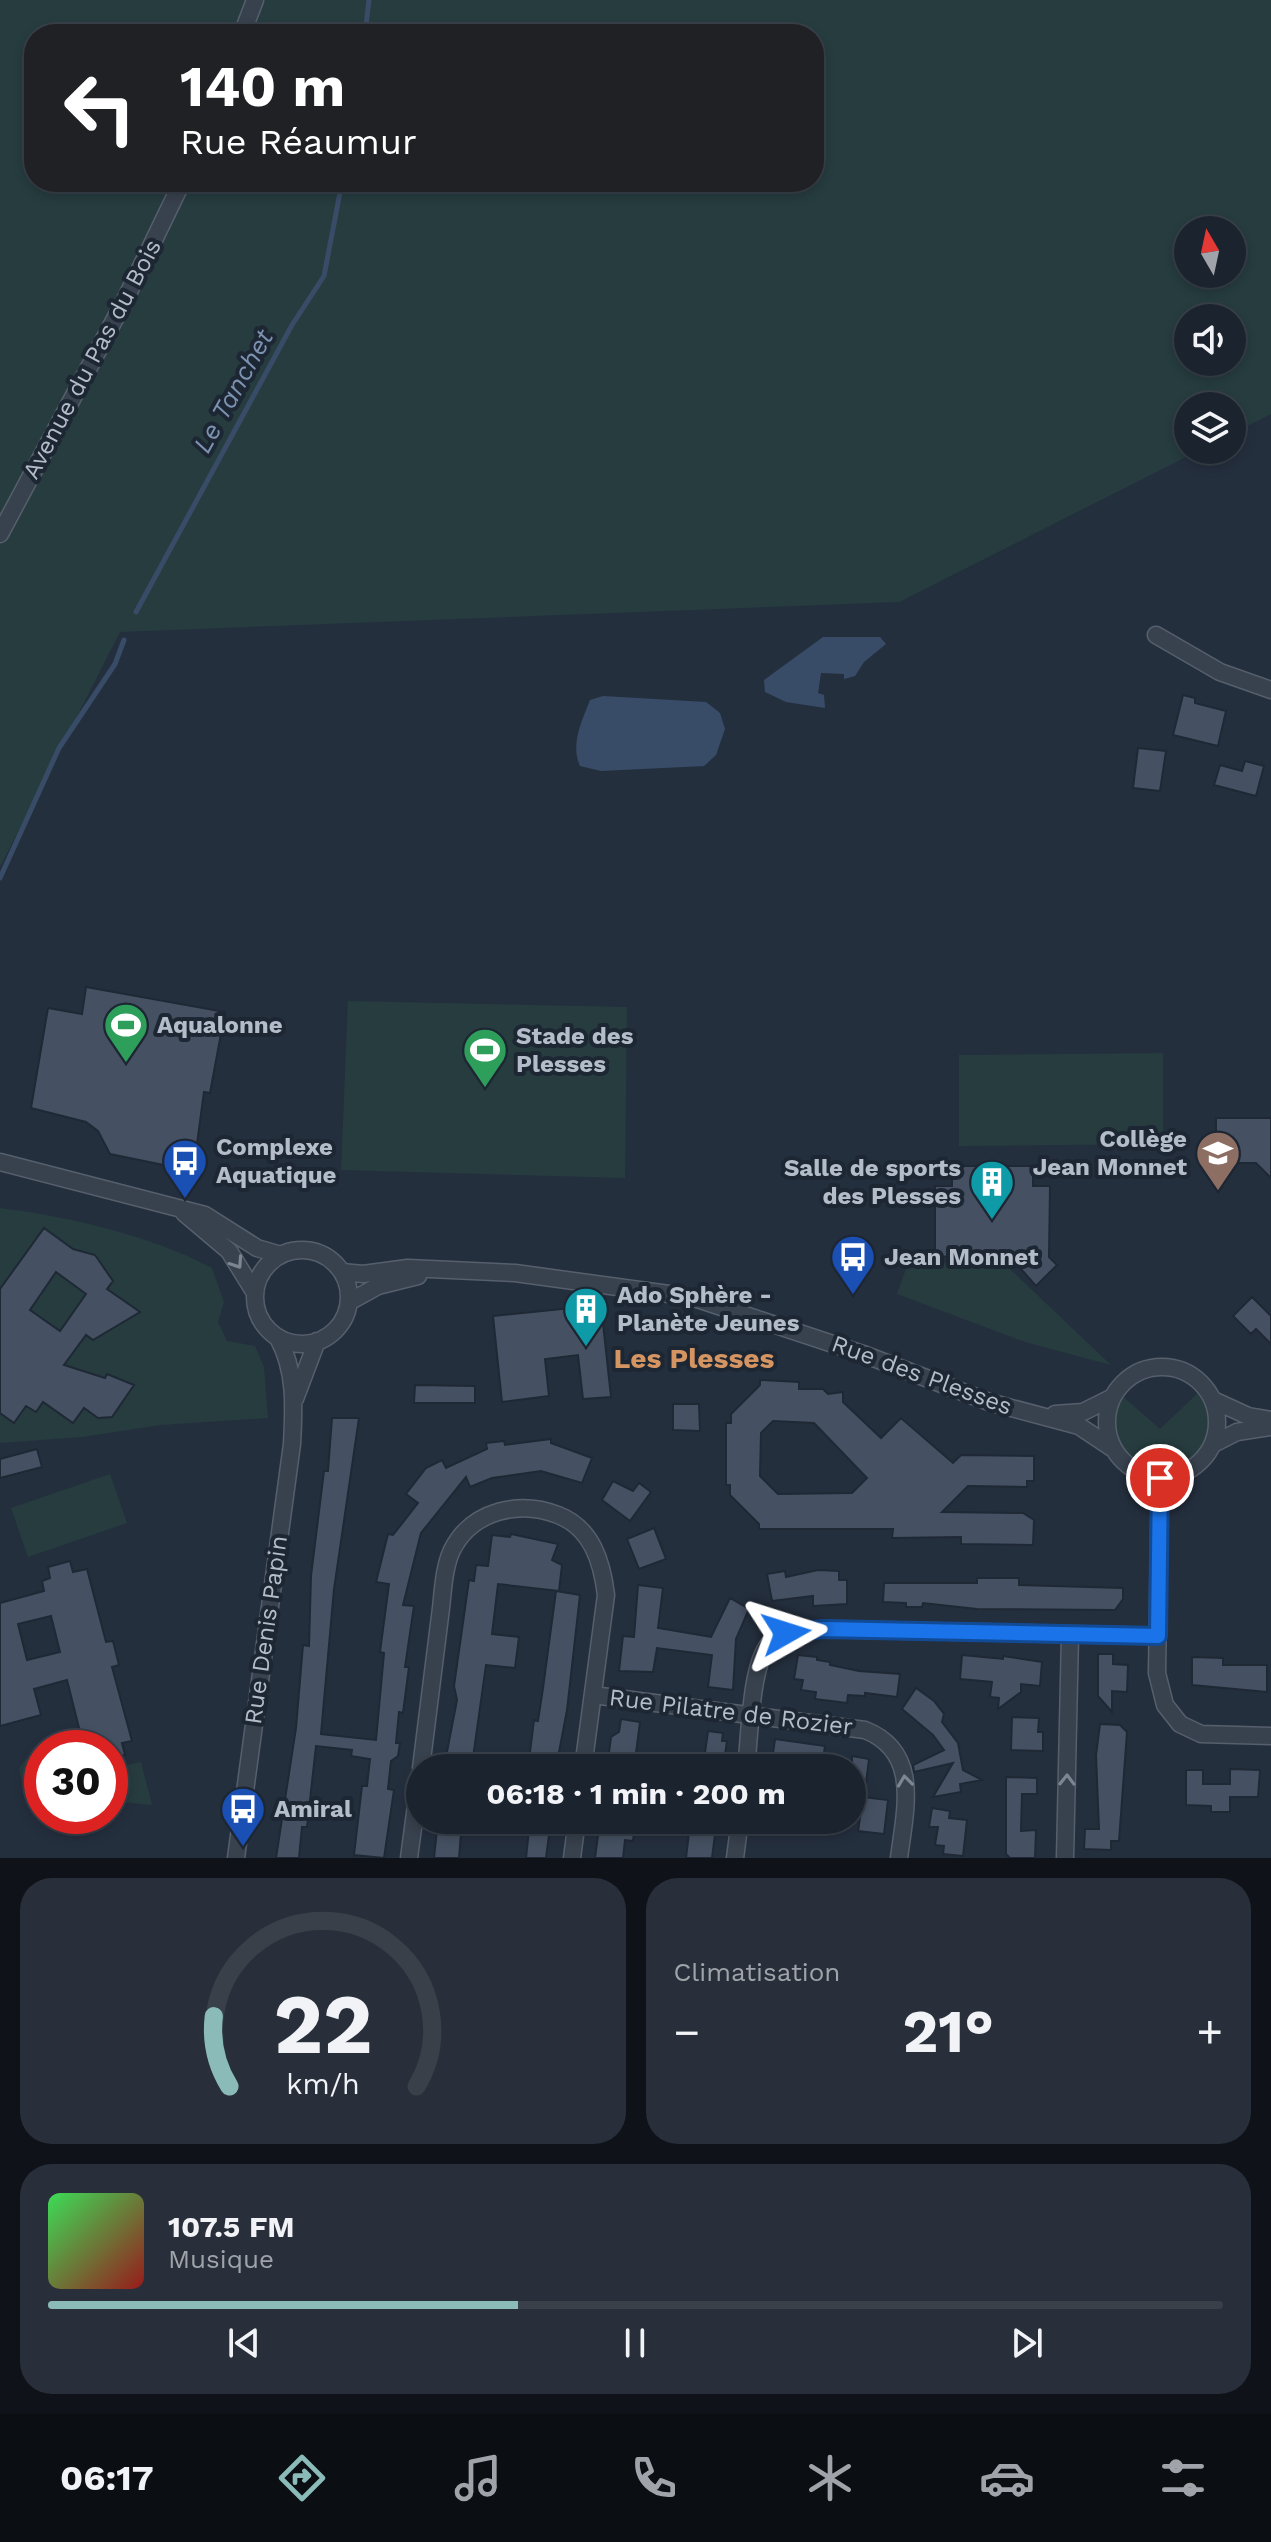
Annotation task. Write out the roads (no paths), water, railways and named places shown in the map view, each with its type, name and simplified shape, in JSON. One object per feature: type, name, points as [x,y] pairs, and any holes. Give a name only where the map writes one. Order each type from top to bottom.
[{"type":"street","points":[[246,24],[255,0]]},
{"type":"street","name":"Avenue du Pas du Bois","points":[[0,534],[125,300],[177,192]]},
{"type":"street","points":[[1156,635],[1220,672],[1271,690]]},
{"type":"street","points":[[0,1162],[183,1212],[205,1215],[257,1248],[281,1255]]},
{"type":"street","points":[[183,1212],[229,1251],[255,1293],[261,1321],[278,1338],[301,1344],[317,1341],[342,1322],[349,1302],[342,1272],[318,1252],[294,1250],[281,1255],[263,1270],[255,1293]]},
{"type":"street","name":"Rue des Plesses","points":[[342,1272],[363,1274],[408,1268],[556,1277],[691,1297],[863,1354],[989,1402],[1088,1430],[1112,1448]]},
{"type":"street","name":"Rue des Plesses","points":[[349,1302],[378,1286],[435,1272]]},
{"type":"street","name":"Rue Denis Papin","points":[[236,1858],[292,1444],[294,1401],[287,1356],[278,1338]]},
{"type":"street","name":"Rue Denis Papin","points":[[294,1401],[317,1341]]},
{"type":"street","points":[[1213,1444],[1217,1417],[1213,1400],[1196,1378],[1161,1367],[1136,1373],[1111,1398],[1106,1423],[1112,1448],[1132,1469],[1160,1478],[1186,1472],[1197,1465],[1213,1444],[1237,1432],[1271,1427]]},
{"type":"street","name":"Rue des Plesses","points":[[1034,1414],[1083,1412],[1111,1398]]},
{"type":"street","points":[[1213,1400],[1248,1416],[1271,1420]]},
{"type":"street","points":[[1160,1478],[1157,1673],[1170,1716],[1201,1734],[1271,1736]]},
{"type":"street","points":[[423,1754],[448,1562],[463,1535],[477,1522],[497,1511],[543,1509],[564,1517],[594,1546],[603,1571],[606,1595],[585,1754]]},
{"type":"street","points":[[748,1754],[762,1653],[768,1644],[786,1633],[823,1629],[1158,1636]]},
{"type":"street","points":[[1065,1858],[1070,1635]]},
{"type":"street","name":"Rue Pilatre de Rozier","points":[[593,1695],[865,1730],[890,1744],[900,1758],[907,1785],[899,1858]]},
{"type":"street","points":[[409,1858],[412,1834]]},
{"type":"street","points":[[572,1858],[575,1834]]},
{"type":"street","points":[[735,1858],[738,1834]]},
{"type":"water","points":[[823,637],[880,637],[886,644],[864,662],[855,676],[844,679],[844,674],[821,673],[818,693],[824,695],[825,708],[786,702],[765,692],[764,680]]},
{"type":"water","points":[[603,696],[706,702],[720,713],[725,729],[716,755],[704,766],[601,771],[580,766],[576,749],[581,724],[590,700]]},
{"type":"waterway","name":"Le Tanchet","points":[[366,24],[369,0]]},
{"type":"waterway","name":"Le Tanchet","points":[[136,612],[292,325],[324,276],[340,192]]},
{"type":"waterway","name":"Le Tanchet","points":[[0,878],[59,748],[115,664],[124,640]]},
{"type":"place","name":"Aqualonne","points":[[126,1064]]},
{"type":"place","name":"Stade des Plesses","points":[[485,1089]]},
{"type":"place","name":"Collège Jean Monnet","points":[[1218,1192]]},
{"type":"place","name":"Complexe Aquatique","points":[[185,1200]]},
{"type":"place","name":"Salle de sports des Plesses","points":[[992,1221]]},
{"type":"place","name":"Jean Monnet","points":[[853,1296]]},
{"type":"place","name":"Ado Sphère - Planète Jeunes","points":[[586,1348]]},
{"type":"place","name":"Amiral","points":[[243,1848]]},
{"type":"district","name":"Les Plesses","points":[[694,1358]]}]
